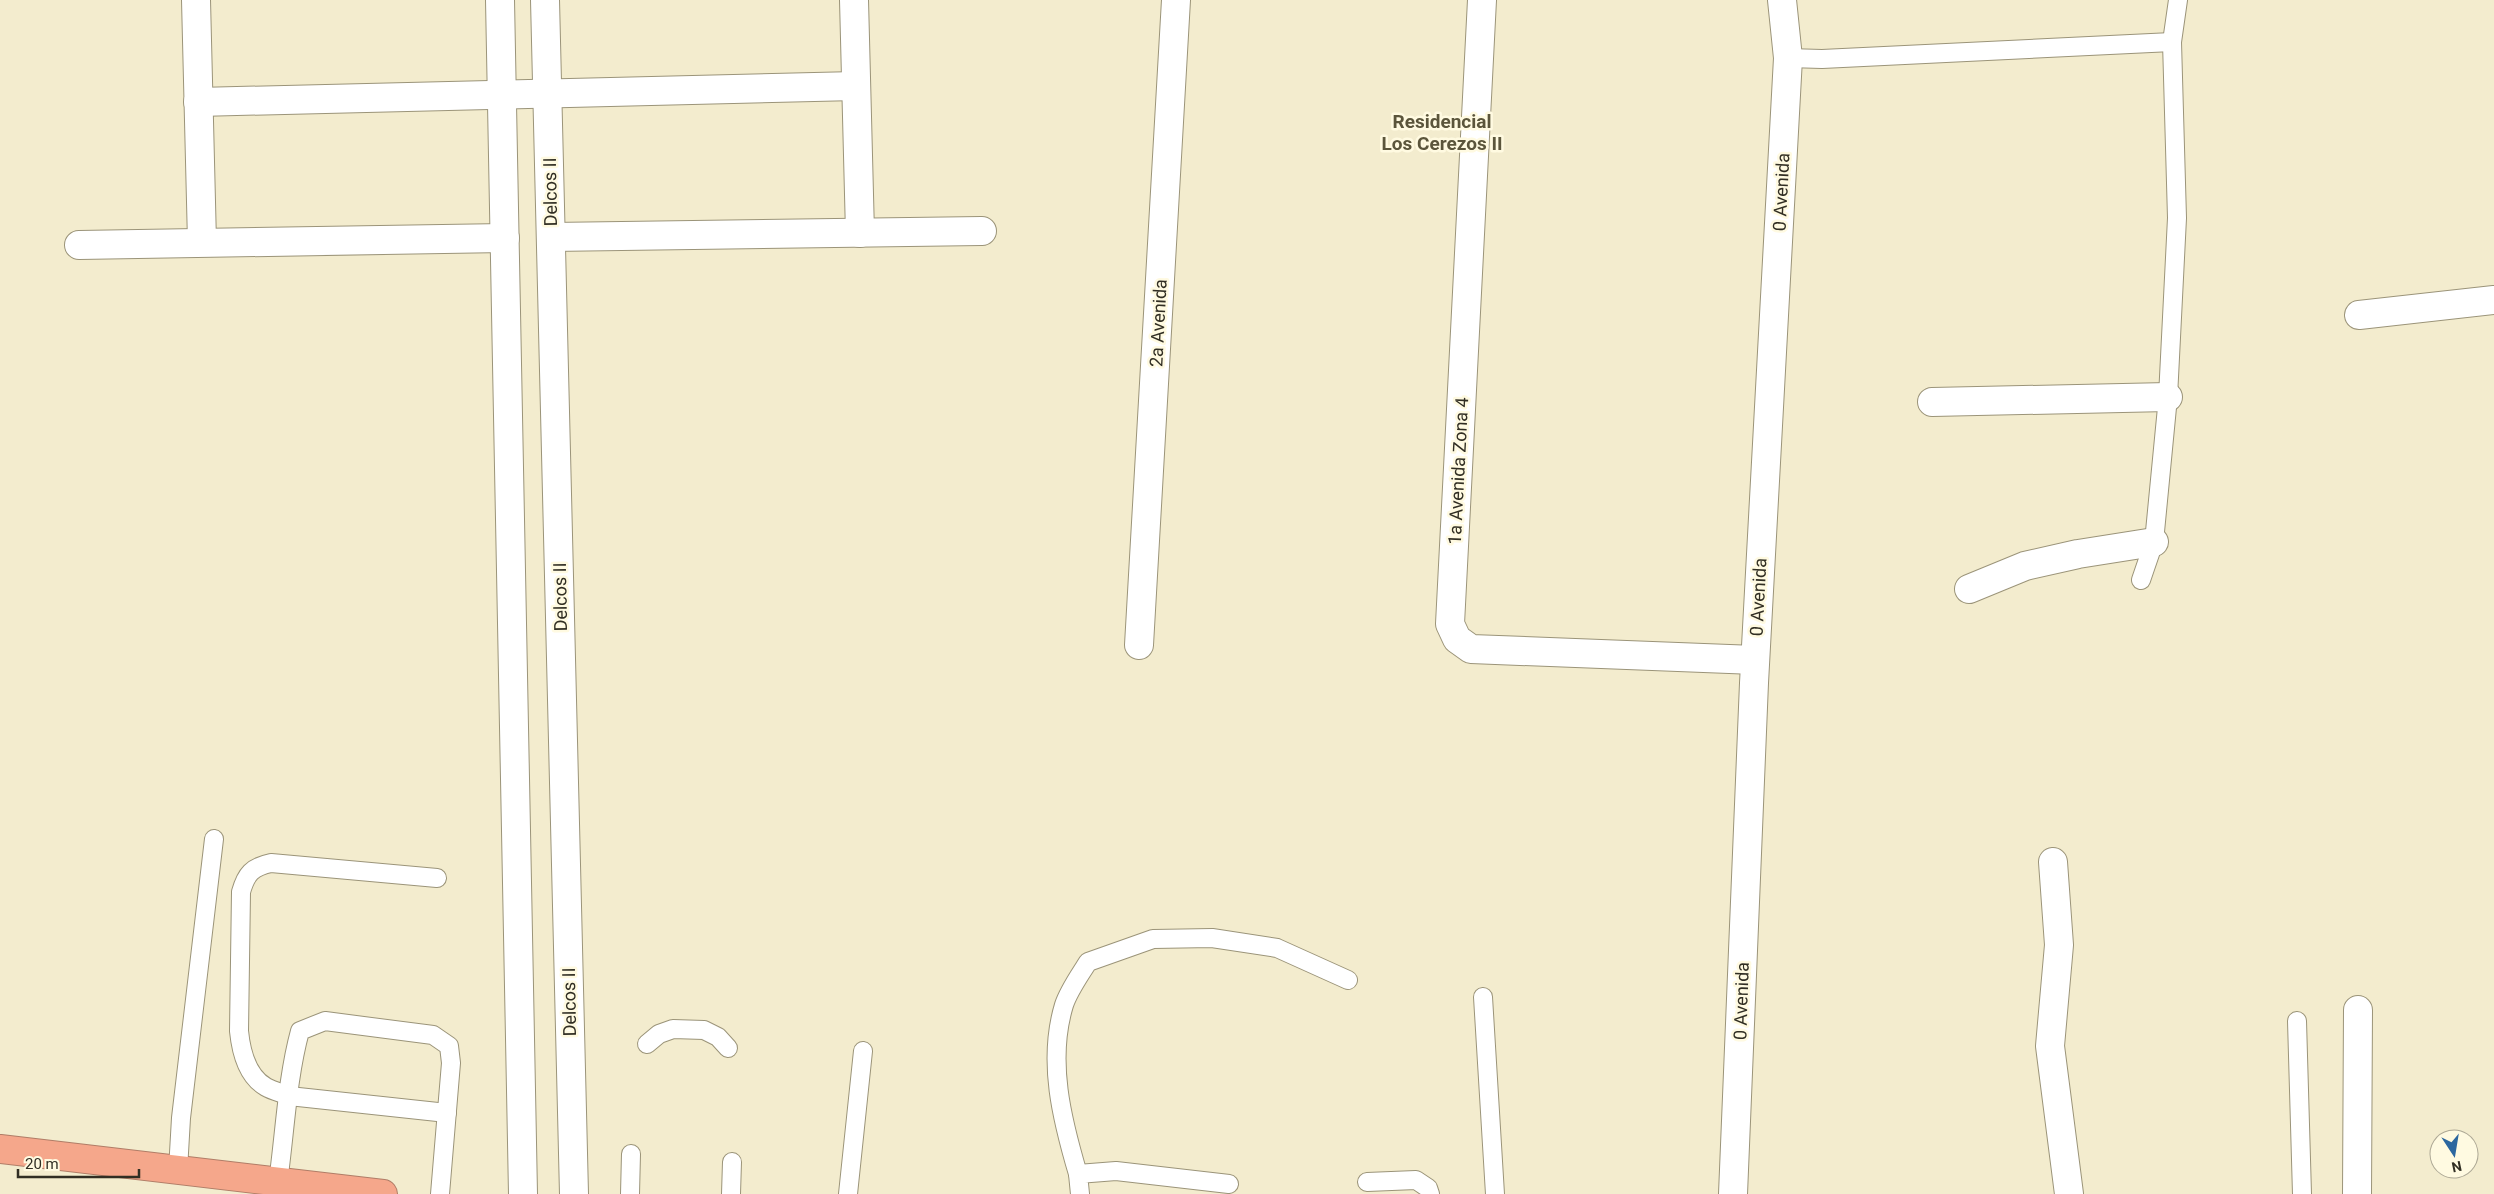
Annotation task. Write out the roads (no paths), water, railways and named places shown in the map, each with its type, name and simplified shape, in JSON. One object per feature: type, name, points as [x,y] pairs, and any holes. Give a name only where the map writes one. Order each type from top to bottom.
[{"type":"highway","points":[[0,1149],[382,1194]]},
{"type":"street","points":[[196,0],[202,242]]},
{"type":"street","points":[[500,0],[523,1194]]},
{"type":"street","name":"Delcos II","points":[[546,0],[574,1194]]},
{"type":"street","points":[[854,0],[860,233]]},
{"type":"street","name":"2a Avenida","points":[[1139,645],[1176,0]]},
{"type":"street","name":"1a Avenida Zona 4","points":[[1482,0],[1450,624],[1457,639],[1471,648],[1755,660]]},
{"type":"street","name":"0 Avenida","points":[[1733,1194],[1755,660],[1788,58],[1782,0]]},
{"type":"street","points":[[198,102],[856,86]]},
{"type":"street","points":[[551,237],[982,231]]},
{"type":"street","points":[[79,245],[505,238]]},
{"type":"street","points":[[2359,315],[2494,300]]},
{"type":"street","points":[[1932,402],[2168,396]]},
{"type":"street","points":[[1969,588],[2025,566],[2078,554],[2154,542]]},
{"type":"street","points":[[2053,862],[2059,944],[2050,1046],[2068,1194]]},
{"type":"street","points":[[2357,1194],[2358,1010]]},
{"type":"lane","points":[[2141,580],[2154,542],[2168,396],[2177,218],[2172,42],[2178,0]]},
{"type":"lane","points":[[1788,58],[1822,59],[2172,42]]},
{"type":"lane","points":[[178,1170],[181,1118],[214,838]]},
{"type":"lane","points":[[437,878],[271,863],[260,865],[250,870],[244,880],[241,892],[240,1048],[249,1070],[266,1087],[289,1096],[447,1113]]},
{"type":"lane","points":[[1080,1194],[1078,1174],[1063,1122],[1056,1055],[1064,1004],[1088,962],[1153,939],[1212,938],[1277,948],[1348,980]]},
{"type":"lane","points":[[1483,997],[1495,1194]]},
{"type":"lane","points":[[278,1182],[292,1062],[300,1031],[325,1021],[391,1028],[433,1035],[449,1046],[450,1063],[447,1113],[440,1194]]},
{"type":"lane","points":[[2297,1021],[2302,1194]]},
{"type":"lane","points":[[647,1044],[659,1034],[673,1029],[704,1030],[718,1037],[728,1048]]},
{"type":"lane","points":[[848,1194],[863,1050]]},
{"type":"lane","points":[[630,1194],[631,1154]]},
{"type":"lane","points":[[732,1162],[732,1194]]},
{"type":"lane","points":[[1078,1174],[1116,1171],[1230,1184]]},
{"type":"lane","points":[[1367,1182],[1416,1180],[1428,1188],[1430,1194]]},
{"type":"district","name":"Residencial Los Cerezos II","points":[[1442,132]]}]
